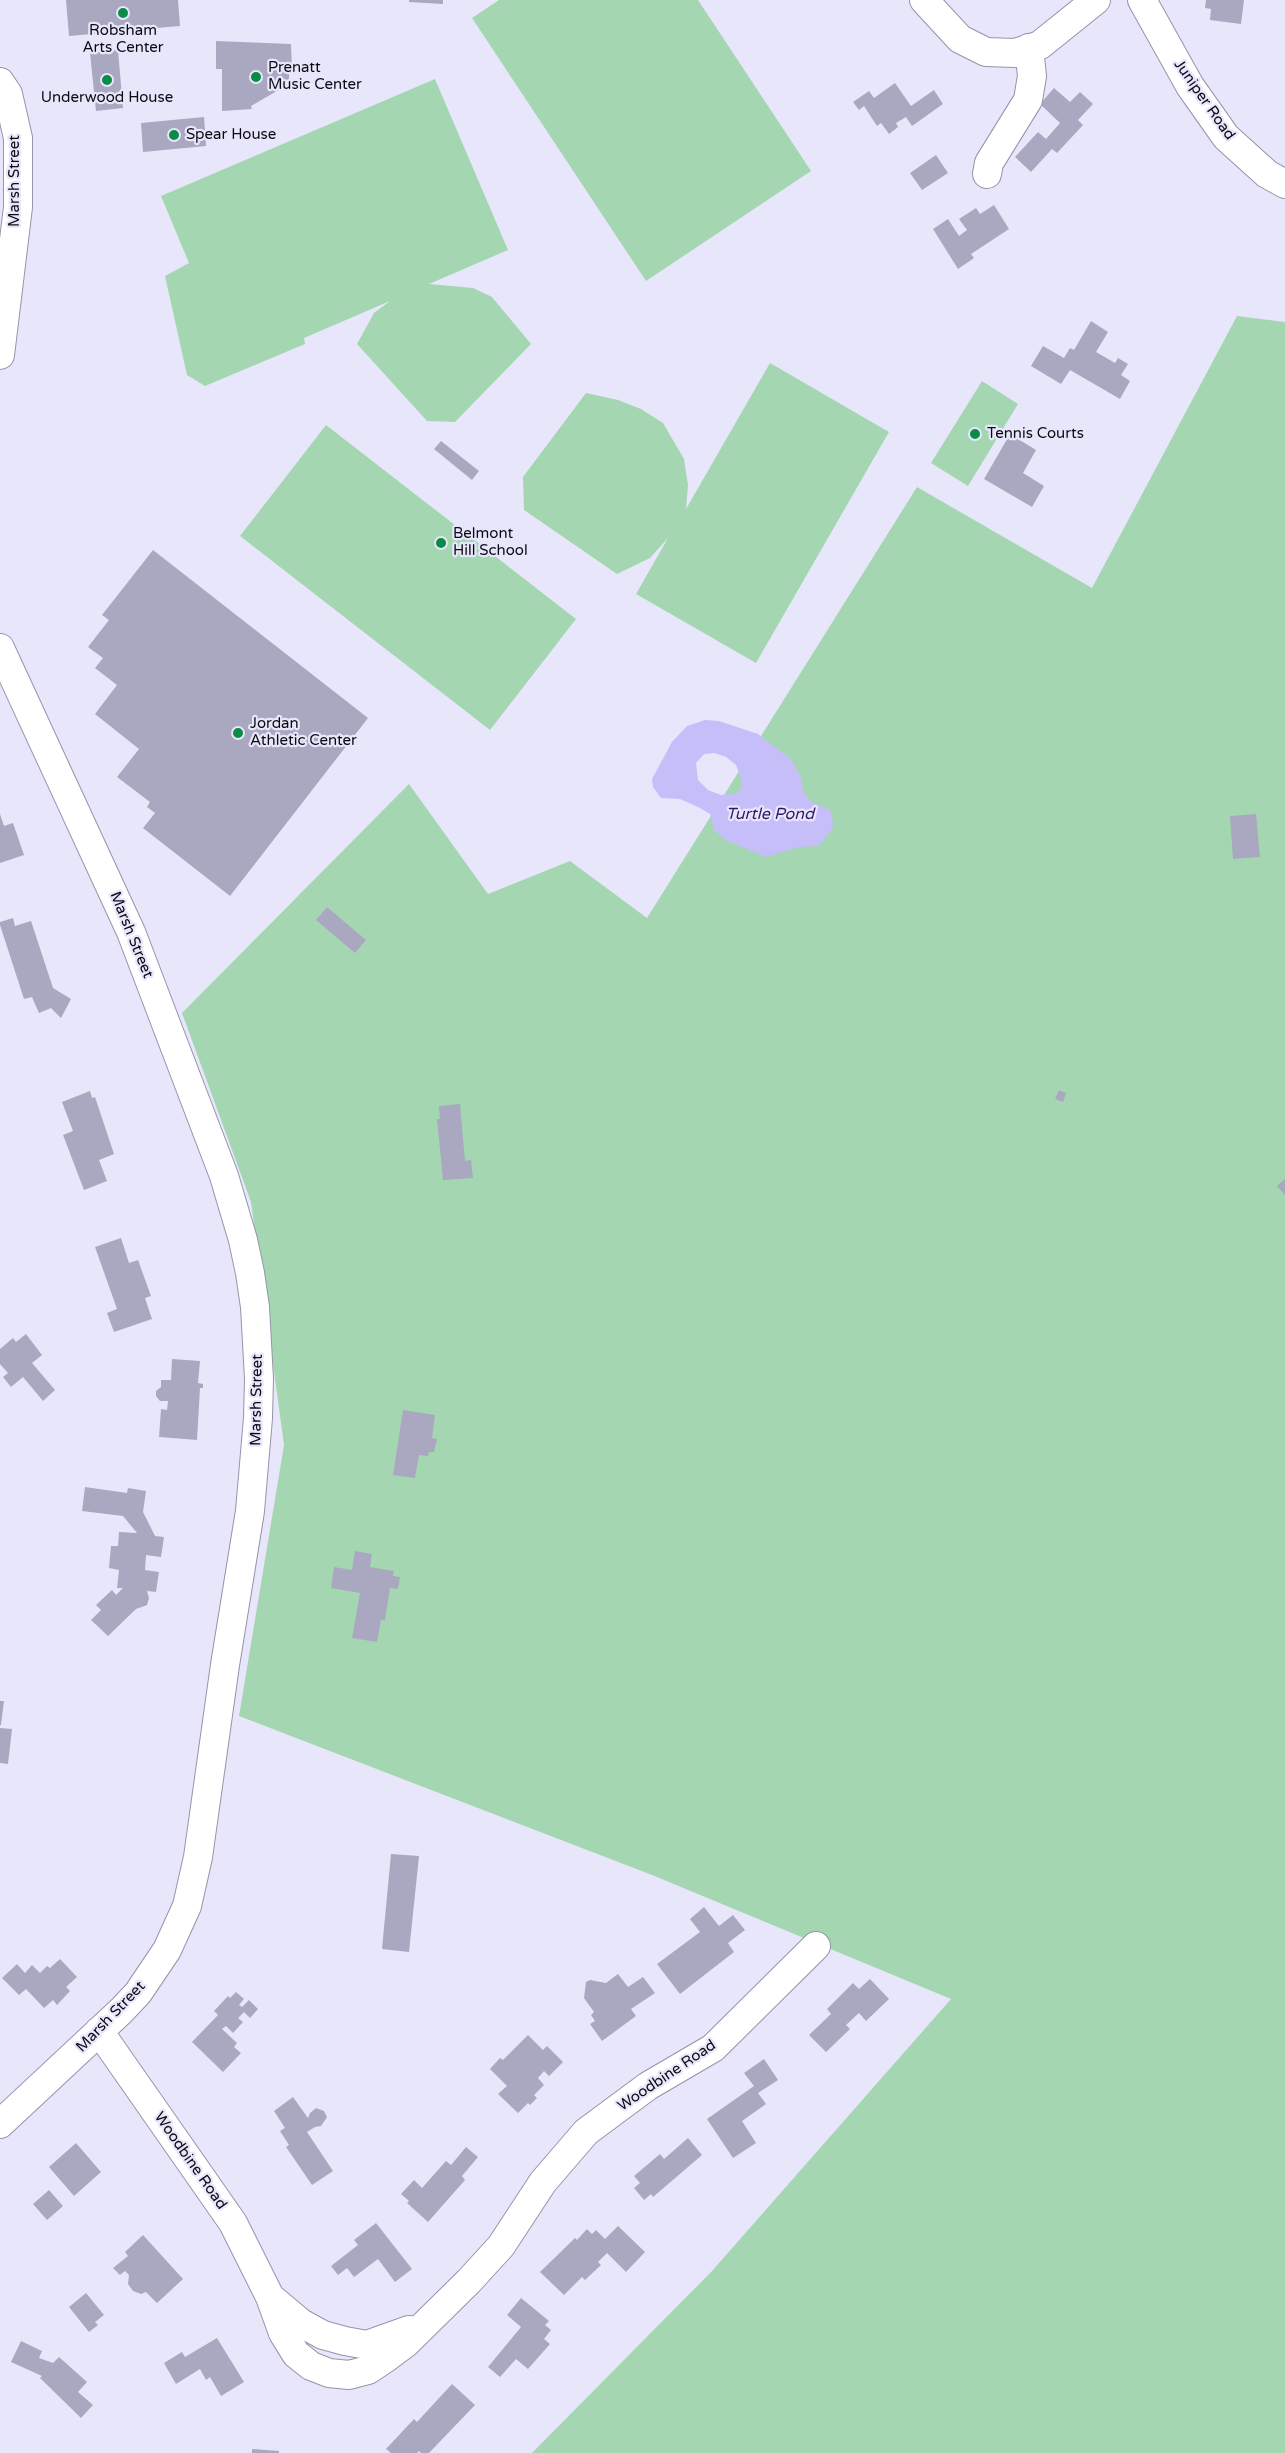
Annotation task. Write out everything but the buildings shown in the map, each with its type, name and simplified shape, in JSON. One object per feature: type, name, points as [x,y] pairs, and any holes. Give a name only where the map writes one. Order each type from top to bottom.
[{"type":"street","points":[[924,0],[960,39],[986,52],[1015,53],[1040,45],[1096,0]]},
{"type":"street","name":"Juniper Road","points":[[1142,0],[1190,86],[1226,137],[1267,174],[1285,184]]},
{"type":"street","points":[[987,174],[989,163],[1028,100],[1032,76],[1029,48]]},
{"type":"street","name":"Marsh Street","points":[[0,82],[8,94],[18,138],[18,207],[4,295],[0,355]]},
{"type":"street","name":"Marsh Street","points":[[0,648],[123,913],[214,1146],[243,1240],[252,1284],[257,1334],[258,1418],[250,1511],[193,1884],[179,1928],[138,1993],[0,2124]]},
{"type":"street","name":"Woodbine Road","points":[[99,2031],[233,2223],[270,2297],[301,2323],[323,2335],[367,2345],[408,2331],[432,2318],[501,2246],[543,2182],[586,2132],[648,2086],[713,2048],[816,1946]]},
{"type":"green space","points":[[499,0],[698,0],[811,171],[646,281],[472,18]]},
{"type":"green space","points":[[435,79],[508,250],[429,284],[473,288],[492,297],[531,344],[455,422],[427,421],[357,344],[374,313],[390,301],[304,338],[305,344],[205,386],[187,375],[165,276],[189,263],[161,196]]},
{"type":"green space","points":[[1237,316],[1285,322],[1285,2453],[532,2453],[712,2271],[951,1999],[652,1875],[239,1716],[284,1445],[251,1202],[182,1013],[409,784],[488,894],[570,861],[647,918],[917,487],[1092,588]]},
{"type":"green space","points":[[770,363],[889,432],[756,663],[636,594],[668,538],[650,558],[617,574],[524,510],[523,477],[586,393],[618,400],[641,409],[663,423],[684,459],[688,485],[686,509]]},
{"type":"green space","name":"Tennis Courts","points":[[982,381],[1018,404],[968,486],[931,463]]},
{"type":"green space","points":[[326,425],[576,619],[490,730],[240,536]]},
{"type":"water","name":"Turtle Pond","points":[[705,720],[719,721],[758,734],[792,760],[802,780],[803,792],[811,802],[829,809],[832,816],[833,828],[819,846],[799,847],[766,857],[725,840],[714,830],[710,814],[700,808],[680,799],[661,798],[653,787],[652,779],[672,742],[687,726]],"holes":[[[714,753],[726,757],[736,765],[742,780],[742,788],[736,793],[721,795],[708,790],[698,780],[696,763],[704,754]]]},
{"type":"place","name":"Robsham Arts Center","points":[[123,13]]},
{"type":"place","name":"Prenatt Music Center","points":[[256,77]]},
{"type":"place","name":"Underwood House","points":[[107,80]]},
{"type":"place","name":"Spear House","points":[[174,135]]},
{"type":"place","name":"Tennis Courts","points":[[975,434]]},
{"type":"place","name":"Belmont Hill School","points":[[441,543]]},
{"type":"place","name":"Jordan Athletic Center","points":[[238,733]]}]
